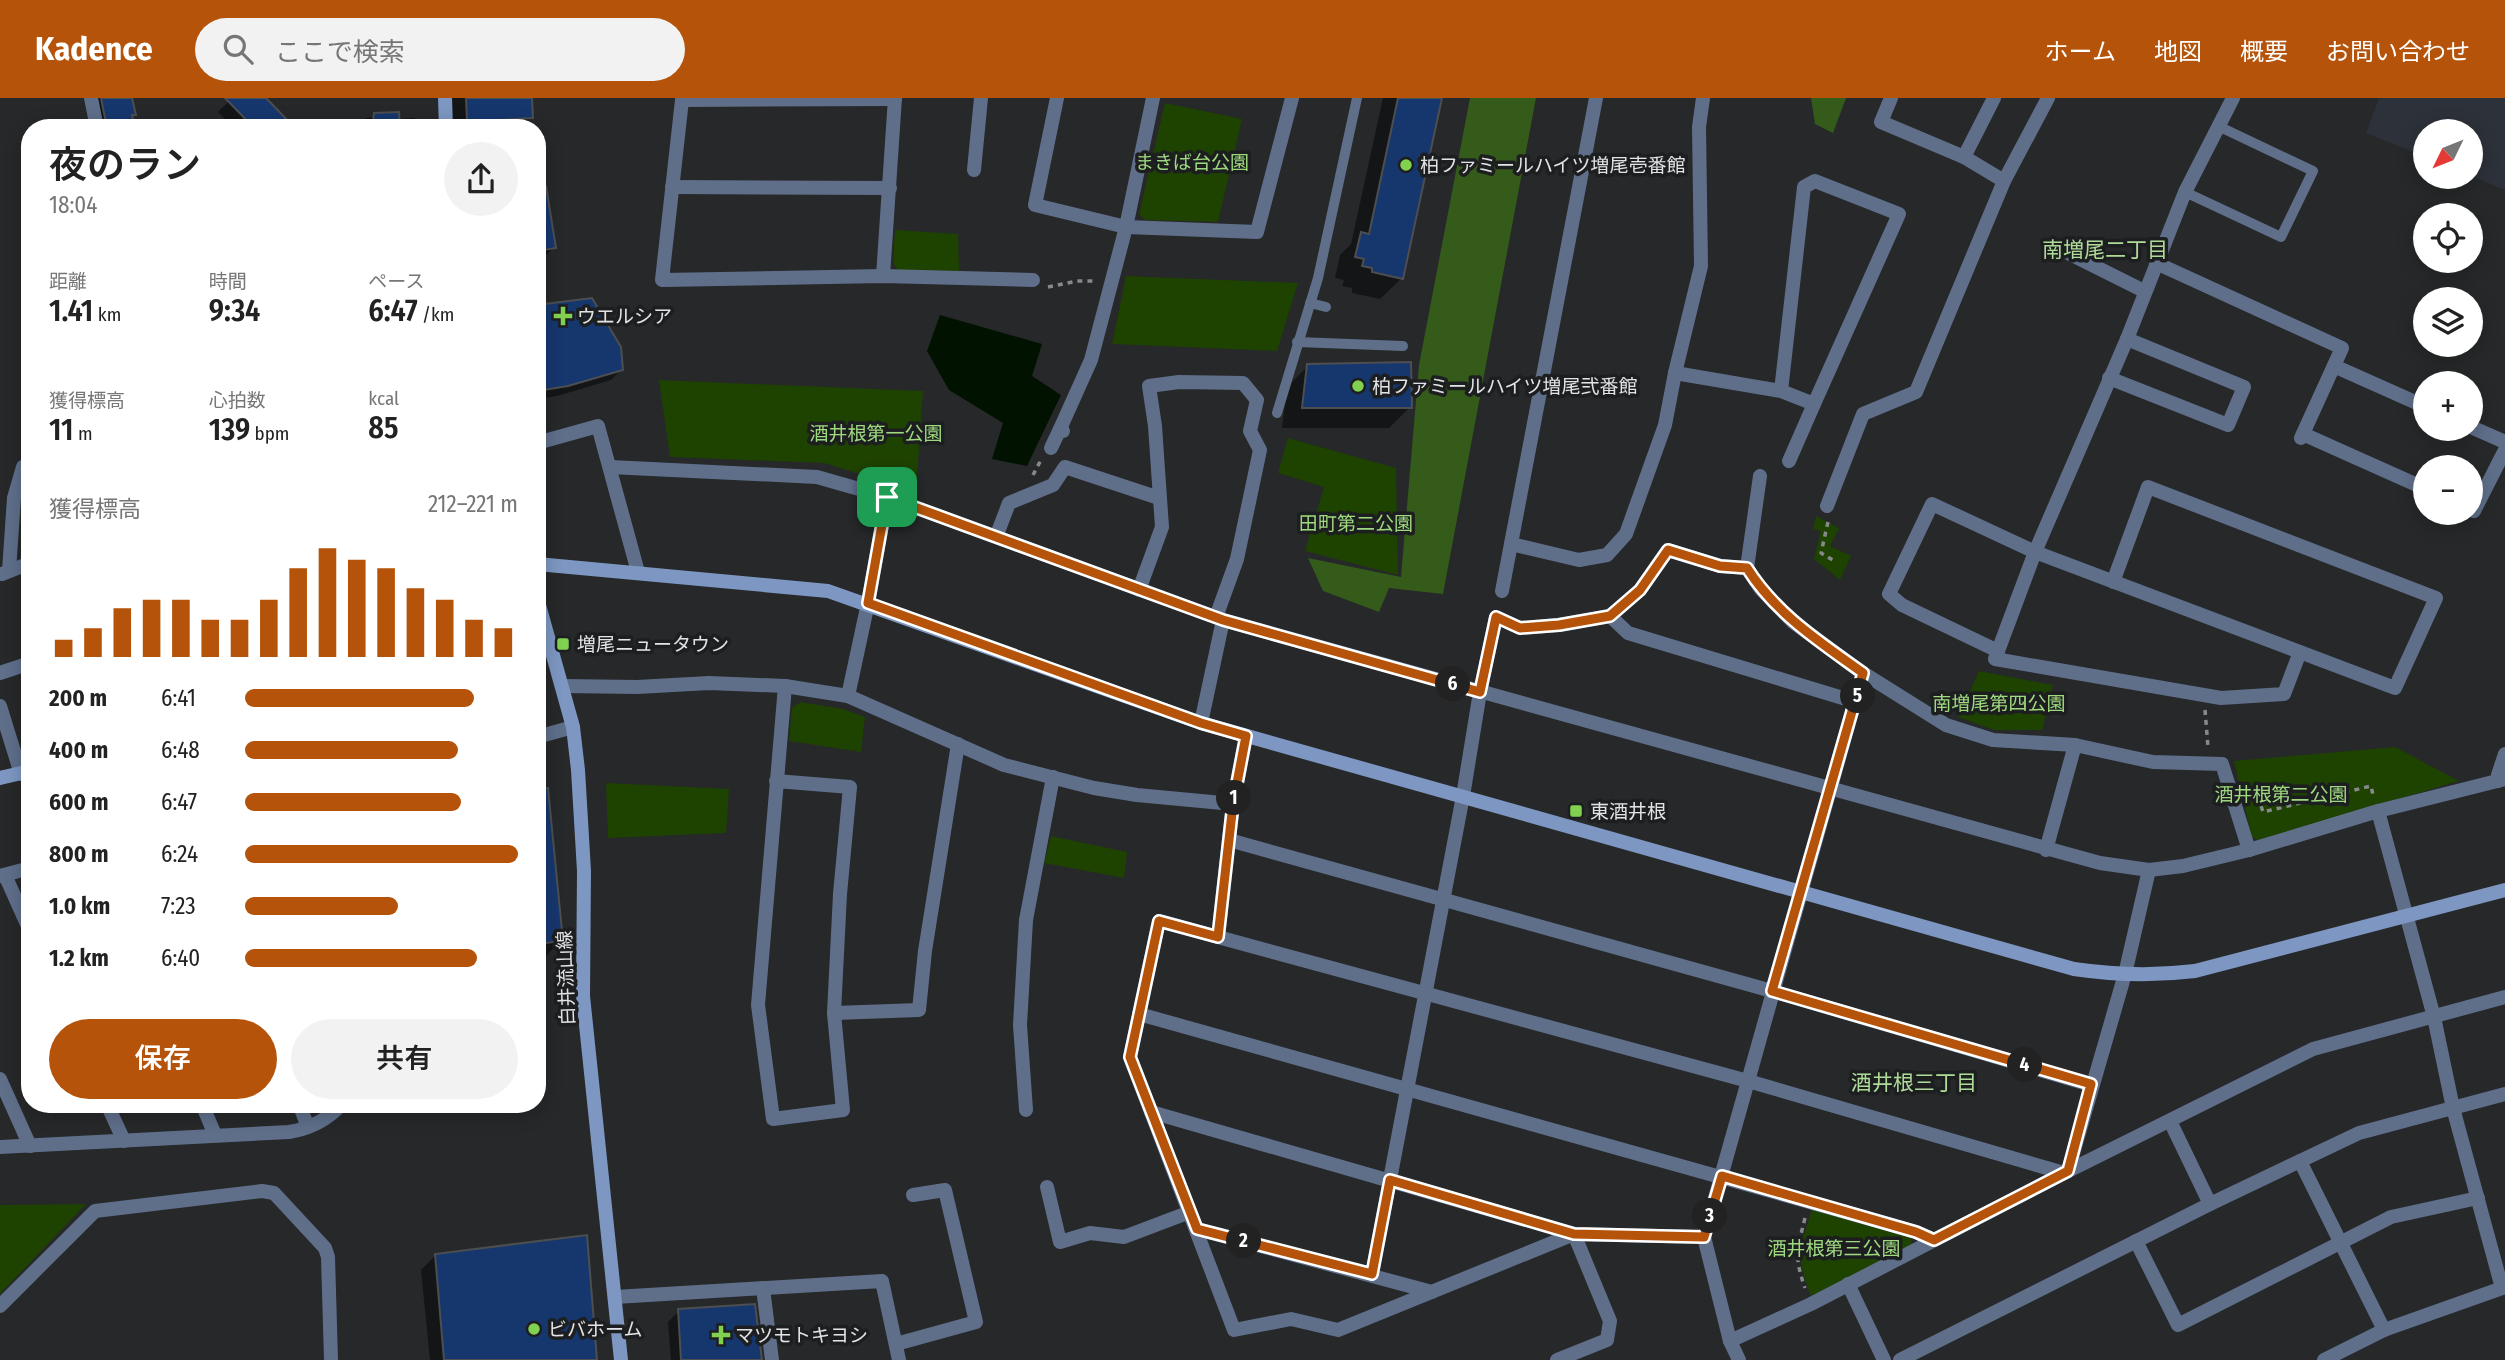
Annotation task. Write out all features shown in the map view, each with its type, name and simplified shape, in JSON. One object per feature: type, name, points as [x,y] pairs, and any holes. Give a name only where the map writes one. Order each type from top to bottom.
[{"type":"street","points":[[91,98],[95,119]]},
{"type":"street","points":[[445,98],[446,119]]},
{"type":"street","points":[[883,276],[895,98],[682,99],[662,280],[883,276],[1033,280]]},
{"type":"street","points":[[974,170],[981,98]]},
{"type":"street","points":[[1057,98],[1035,205],[1126,228],[1257,232],[1292,98]]},
{"type":"street","points":[[1051,448],[1062,430],[1091,360],[1126,228],[1153,98]]},
{"type":"street","points":[[1502,591],[1596,98]]},
{"type":"street","points":[[1511,544],[1579,559],[1607,555],[1626,534],[1665,425],[1701,266],[1699,127],[1703,98]]},
{"type":"street","points":[[1891,98],[1881,122],[1964,158],[2004,181]]},
{"type":"street","points":[[1964,158],[1994,98]]},
{"type":"street","points":[[1827,506],[1863,414],[1916,392],[2004,181],[2048,98]]},
{"type":"street","points":[[2233,98],[2185,192],[2127,339],[2035,552],[1995,659],[2221,698],[2284,694],[2300,652]]},
{"type":"street","points":[[1781,391],[1804,187],[1815,181],[1899,214],[1789,461]]},
{"type":"street","points":[[672,187],[890,188]]},
{"type":"street","points":[[2070,254],[2144,291]]},
{"type":"street","points":[[2156,263],[2342,348],[2302,436],[2413,483]]},
{"type":"street","points":[[2109,378],[2228,425],[2244,387],[2127,339]]},
{"type":"street","points":[[2334,366],[2413,401]]},
{"type":"street","points":[[1675,373],[1781,391],[1814,404]]},
{"type":"street","points":[[1139,590],[1162,527],[1150,386],[1179,382],[1243,383],[1257,400],[1250,431],[1260,450],[1237,559],[1219,619],[1201,723]]},
{"type":"street","points":[[546,440],[598,426],[638,572]]},
{"type":"street","points":[[2483,432],[2505,442]]},
{"type":"street","points":[[2483,493],[2505,450]]},
{"type":"street","points":[[610,467],[817,477],[887,497],[1219,619],[2100,863],[2149,870],[2183,866],[2249,850],[2378,811],[2502,780],[2498,775],[2505,754]]},
{"type":"street","points":[[996,537],[1009,503],[1053,485],[1065,467],[1159,498]]},
{"type":"street","points":[[21,474],[14,498],[2,573],[21,566]]},
{"type":"street","points":[[1760,476],[1747,568],[1760,588],[1793,622],[1863,673],[1947,725],[1993,740],[2075,745],[2153,762],[2222,764],[2249,850]]},
{"type":"street","points":[[1998,651],[1902,605],[1889,594],[1932,504],[2035,552],[2113,582],[2395,688],[2436,598],[2148,486],[2113,582]]},
{"type":"street","points":[[848,696],[887,497]]},
{"type":"street","points":[[1372,1274],[1496,617],[1520,628],[1559,625],[1610,616],[1640,590],[1668,550],[1720,566],[1747,568]]},
{"type":"street","points":[[546,565],[828,591],[1201,723],[2074,969],[2163,975],[2195,971],[2505,890]]},
{"type":"street","points":[[1610,616],[1628,633],[1856,702]]},
{"type":"street","name":"白井流山線","points":[[546,637],[573,727],[583,833],[583,996],[621,1360]]},
{"type":"street","points":[[0,673],[21,666]]},
{"type":"street","points":[[1739,1360],[1730,1341],[1704,1237],[1863,673]]},
{"type":"street","points":[[562,686],[637,687],[709,683],[785,686],[848,696],[1004,765],[1094,788],[1233,804]]},
{"type":"street","points":[[776,781],[850,787],[840,894],[834,1013],[843,1110],[772,1119],[758,1005],[776,781],[785,686]]},
{"type":"street","points":[[0,706],[21,762]]},
{"type":"street","points":[[546,734],[573,727]]},
{"type":"street","points":[[1218,937],[1233,804],[1246,736]]},
{"type":"street","points":[[834,1013],[919,1010],[925,951],[958,744]]},
{"type":"street","points":[[2046,850],[2075,745]]},
{"type":"street","points":[[0,778],[21,774]]},
{"type":"street","points":[[1026,1110],[1020,1025],[1026,920],[1053,777]]},
{"type":"street","points":[[2324,1360],[2384,1330],[2504,1288],[2453,1108],[2434,1017],[2378,811]]},
{"type":"street","points":[[1228,840],[1772,991],[2091,1084]]},
{"type":"street","points":[[2066,1172],[2125,974],[2149,870]]},
{"type":"street","points":[[21,871],[2,876],[21,913]]},
{"type":"street","points":[[1574,1234],[1338,1330],[1291,1319],[1234,1330],[1130,1057],[1159,921],[1748,1081],[2066,1172]]},
{"type":"street","points":[[1730,1341],[1811,1304],[2066,1172],[2313,1049],[2505,998]]},
{"type":"street","points":[[1139,1014],[1810,1201],[1916,1232],[1934,1240]]},
{"type":"street","points":[[0,1079],[30,1146]]},
{"type":"street","points":[[1899,1360],[2210,1204],[2359,1133],[2505,1094]]},
{"type":"street","points":[[1151,1112],[1574,1234],[1704,1237]]},
{"type":"street","points":[[111,1113],[124,1141]]},
{"type":"street","points":[[206,1113],[215,1135]]},
{"type":"street","points":[[303,1113],[309,1127]]},
{"type":"street","points":[[0,1147],[289,1132],[309,1127],[332,1113]]},
{"type":"street","points":[[2170,1121],[2210,1204]]},
{"type":"street","points":[[2300,1161],[2384,1330]]},
{"type":"street","points":[[1047,1187],[1060,1242],[1090,1233],[1124,1237],[1190,1212]]},
{"type":"street","points":[[896,1344],[976,1322],[945,1190],[914,1195]]},
{"type":"street","points":[[0,1306],[94,1212],[262,1191],[274,1193],[325,1248],[328,1257],[331,1360]]},
{"type":"street","points":[[2136,1241],[2178,1325],[2391,1217],[2478,1198]]},
{"type":"street","points":[[1197,1229],[1432,1292]]},
{"type":"street","points":[[1561,1359],[1607,1339],[1610,1321],[1574,1234]]},
{"type":"street","points":[[615,1297],[882,1281],[899,1360]]},
{"type":"street","points":[[1848,1284],[1884,1360]]},
{"type":"street","points":[[763,1288],[772,1360]]},
{"type":"lane","points":[[1278,412],[1318,278],[1357,98]]},
{"type":"lane","points":[[2185,192],[2281,237],[2313,171],[2218,126]]},
{"type":"lane","points":[[1310,303],[1326,307]]},
{"type":"lane","points":[[1297,342],[1404,346]]},
{"type":"path","points":[[1033,280],[1038,288],[1091,280],[1112,284]]},
{"type":"path","points":[[1827,506],[1828,526],[1821,553],[1836,562]]},
{"type":"path","points":[[2204,696],[2207,734]]},
{"type":"path","points":[[2234,802],[2258,797],[2263,812],[2371,786]]},
{"type":"path","points":[[1810,1201],[1797,1248],[1796,1263],[1811,1304]]},
{"type":"shaded area","points":[[2379,98],[2505,98],[2505,190],[2483,181],[2483,119],[2413,119],[2413,152],[2366,133]]},
{"type":"shaded area","points":[[940,315],[1042,344],[1032,376],[1061,395],[1027,466],[992,459],[1003,423],[949,390],[927,351]]},
{"type":"green space","points":[[1470,98],[1536,98],[1443,594],[1389,588],[1379,612],[1323,591],[1308,558],[1401,577],[1419,365]]},
{"type":"green space","points":[[1811,98],[1846,98],[1833,133],[1815,124]]},
{"type":"green space","name":"まきば台公園","points":[[1165,103],[1242,119],[1218,222],[1145,220],[1139,214]]},
{"type":"green space","points":[[895,230],[958,234],[959,271],[898,270],[893,263]]},
{"type":"green space","points":[[1126,276],[1298,283],[1277,351],[1112,344]]},
{"type":"green space","name":"酒井根第一公園","points":[[659,380],[923,391],[916,491],[824,463],[670,457]]},
{"type":"green space","name":"田町第二公園","points":[[1288,438],[1396,468],[1398,575],[1305,551],[1324,487],[1278,473]]},
{"type":"green space","points":[[1816,516],[1839,528],[1830,546],[1851,556],[1840,580],[1814,559],[1821,531],[1813,529]]},
{"type":"green space","name":"南増尾第四公園","points":[[1979,671],[2053,685],[2042,730],[1994,730],[1958,717]]},
{"type":"green space","points":[[800,702],[843,709],[865,717],[861,752],[789,741],[792,708]]},
{"type":"green space","name":"酒井根第二公園","points":[[2395,747],[2459,781],[2258,840],[2252,837],[2234,761]]},
{"type":"green space","points":[[606,783],[729,789],[726,833],[608,838]]},
{"type":"green space","points":[[1051,836],[1127,852],[1124,878],[1044,863]]},
{"type":"green space","points":[[86,1204],[0,1294],[0,1205]]},
{"type":"green space","name":"酒井根第三公園","points":[[1812,1209],[1911,1237],[1912,1245],[1811,1296],[1803,1271],[1801,1252]]},
{"type":"building","points":[[101,98],[132,98],[136,115],[132,115],[133,119],[105,119]]},
{"type":"building","points":[[225,98],[266,98],[286,119],[245,119]]},
{"type":"building","points":[[466,98],[532,98],[533,118],[467,119]]},
{"type":"building","name":"柏ファミールハイツ増尾壱番館","points":[[1398,98],[1442,98],[1403,279],[1372,272],[1372,268],[1362,266],[1364,259],[1355,257],[1361,232],[1369,234]]},
{"type":"building","points":[[399,112],[399,119],[373,119],[374,113]]},
{"type":"building","points":[[546,186],[556,248],[546,250]]},
{"type":"building","points":[[592,298],[621,347],[623,370],[546,390],[546,304]]},
{"type":"building","name":"柏ファミールハイツ増尾弐番館","points":[[1411,362],[1412,408],[1302,408],[1307,364]]},
{"type":"building","points":[[546,788],[548,788],[563,941],[546,943]]},
{"type":"building","points":[[587,1235],[597,1360],[444,1360],[435,1254]]},
{"type":"building","name":"マツモトキヨシ","points":[[755,1304],[762,1360],[681,1360],[678,1309]]},
{"type":"place","name":"柏ファミールハイツ増尾壱番館","points":[[1406,165]]},
{"type":"place","name":"ウエルシア","points":[[563,316]]},
{"type":"place","name":"柏ファミールハイツ増尾弐番館","points":[[1358,386]]},
{"type":"place","name":"増尾ニュータウン","points":[[563,644]]},
{"type":"place","name":"東酒井根","points":[[1576,811]]},
{"type":"place","name":"ビバホーム","points":[[534,1329]]},
{"type":"place","name":"マツモトキヨシ","points":[[721,1335]]},
{"type":"district","name":"南増尾二丁目","points":[[2105,250]]},
{"type":"district","name":"酒井根三丁目","points":[[1914,1083]]},
{"type":"route","points":[[887,497],[1223,620],[1480,692],[1496,617],[1520,628],[1559,625],[1610,616],[1640,590],[1668,550],[1720,566],[1747,568],[1760,588],[1793,622],[1863,673],[1832,789],[1772,991],[2091,1084],[2068,1171],[1934,1240],[1916,1232],[1722,1176],[1704,1237],[1574,1234],[1390,1180],[1372,1274],[1197,1229],[1130,1057],[1159,921],[1218,937],[1233,804],[1246,736],[1201,723],[868,603],[887,497]]}]
